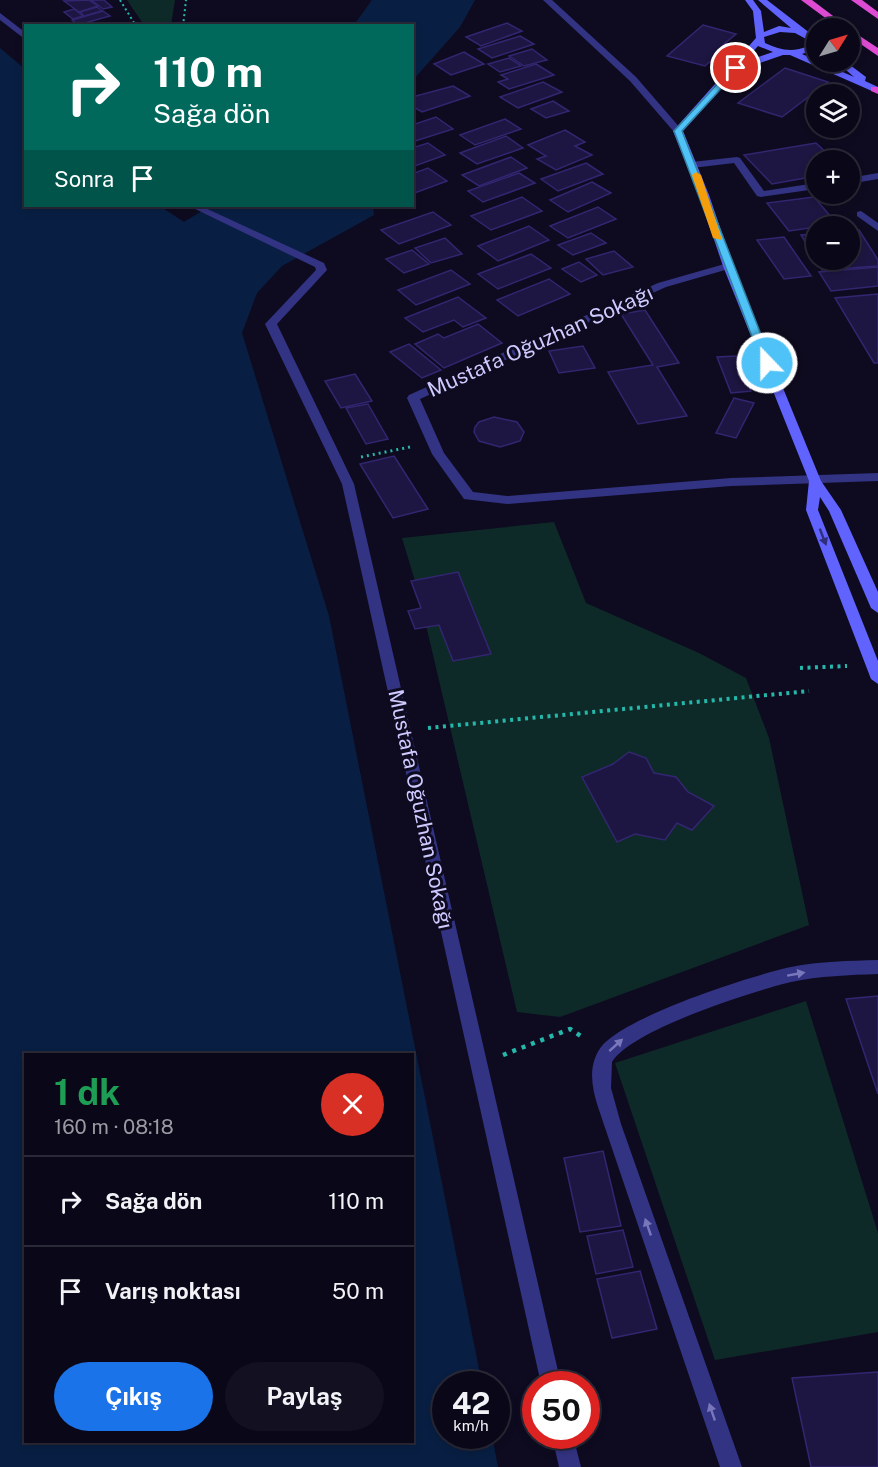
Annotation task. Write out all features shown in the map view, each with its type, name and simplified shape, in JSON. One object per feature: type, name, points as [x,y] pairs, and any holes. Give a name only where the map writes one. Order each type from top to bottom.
[{"type":"highway","points":[[807,0],[831,18]]},
{"type":"highway","points":[[856,0],[878,16]]},
{"type":"highway","points":[[860,40],[878,54]]},
{"type":"main road","points":[[749,0],[757,11],[760,38],[766,47],[787,52],[876,90]]},
{"type":"main road","points":[[762,0],[806,34]]},
{"type":"main road","points":[[806,37],[779,29],[760,38],[736,68],[678,131],[728,266],[815,481],[835,510],[878,608]]},
{"type":"main road","points":[[736,68],[787,52],[806,50]]},
{"type":"main road","points":[[854,72],[876,90]]},
{"type":"main road","points":[[815,481],[812,510],[878,679]]},
{"type":"street","points":[[548,0],[633,79],[678,131]]},
{"type":"street","points":[[0,16],[24,36]]},
{"type":"street","points":[[692,165],[737,160],[761,194],[806,187]]},
{"type":"street","points":[[860,179],[878,176]]},
{"type":"street","name":"Mustafa Oğuzhan Sokağı","points":[[196,207],[320,265],[322,270],[271,324],[348,484],[477,1065],[548,1371]]},
{"type":"street","points":[[861,213],[878,228]]},
{"type":"street","name":"Mustafa Oğuzhan Sokağı","points":[[728,266],[662,285],[413,398],[438,454],[469,496],[507,500],[731,482],[815,481],[878,477]]},
{"type":"street","points":[[731,1467],[609,1113],[600,1070],[606,1054],[621,1040],[643,1026],[777,978],[826,969],[878,967]]},
{"type":"street","points":[[566,1449],[570,1467]]},
{"type":"path","points":[[120,0],[135,24]]},
{"type":"path","points":[[183,24],[186,0]]},
{"type":"path","points":[[337,462],[433,443]]},
{"type":"path","points":[[800,668],[872,665]]},
{"type":"path","points":[[404,731],[809,691]]},
{"type":"path","points":[[477,1065],[570,1029],[606,1054]]},
{"type":"green space","points":[[127,0],[175,0],[171,24],[143,24]]},
{"type":"green space","points":[[554,522],[586,603],[699,653],[746,678],[769,738],[809,925],[560,1017],[517,1012],[418,591],[402,538]]},
{"type":"green space","points":[[806,1001],[878,1233],[878,1332],[715,1360],[615,1063]]},
{"type":"water","points":[[372,0],[475,0],[460,27],[414,79],[414,24],[355,24]]},
{"type":"water","points":[[0,48],[24,68],[24,207],[162,207],[184,222],[208,207],[373,207],[374,215],[282,266],[257,293],[242,333],[329,616],[479,1371],[432,1371],[432,1449],[495,1449],[498,1467],[0,1467]]},
{"type":"building","points":[[89,0],[98,6],[79,12],[64,1]]},
{"type":"building","points":[[91,0],[104,0],[112,7],[103,9]]},
{"type":"building","points":[[97,7],[102,11],[84,16],[80,12]]},
{"type":"building","points":[[74,9],[83,16],[73,19],[64,12]]},
{"type":"building","points":[[103,11],[110,16],[82,24],[77,24],[72,20]]},
{"type":"building","points":[[507,23],[522,31],[481,46],[466,37]]},
{"type":"building","points":[[703,25],[736,34],[724,44],[729,45],[705,66],[667,56]]},
{"type":"building","points":[[520,36],[534,44],[492,58],[478,49]]},
{"type":"building","points":[[532,49],[547,60],[524,66],[509,56]]},
{"type":"building","points":[[464,52],[484,64],[451,75],[434,64]]},
{"type":"building","points":[[509,58],[521,66],[500,72],[488,64]]},
{"type":"building","points":[[536,64],[554,75],[509,89],[498,82],[508,79],[501,75]]},
{"type":"building","points":[[785,68],[828,82],[806,84],[806,99],[782,117],[738,103]]},
{"type":"building","points":[[543,82],[562,92],[518,108],[500,97]]},
{"type":"building","points":[[453,86],[470,96],[422,112],[414,107],[414,96]]},
{"type":"building","points":[[553,101],[569,111],[546,118],[531,109]]},
{"type":"building","points":[[436,117],[453,129],[414,141],[414,124]]},
{"type":"building","points":[[505,119],[521,129],[475,145],[460,135]]},
{"type":"building","points":[[565,130],[585,142],[575,146],[592,155],[556,170],[537,159],[546,156],[528,145]]},
{"type":"building","points":[[506,136],[523,148],[477,164],[460,153]]},
{"type":"building","points":[[428,143],[445,155],[414,166],[414,147]]},
{"type":"building","points":[[816,143],[823,150],[806,150],[806,178],[772,184],[744,155]]},
{"type":"building","points":[[511,157],[527,168],[479,186],[462,175]]},
{"type":"building","points":[[586,163],[603,174],[558,191],[541,179]]},
{"type":"building","points":[[428,168],[447,181],[414,193],[414,173]]},
{"type":"building","points":[[519,173],[535,183],[483,202],[468,191]]},
{"type":"building","points":[[592,182],[611,193],[568,212],[550,200]]},
{"type":"building","points":[[522,197],[542,211],[491,230],[471,216]]},
{"type":"building","points":[[806,198],[806,204],[820,204],[830,216],[806,216],[806,229],[789,231],[767,203]]},
{"type":"building","points":[[598,207],[616,219],[568,238],[550,226]]},
{"type":"building","points":[[433,212],[451,225],[399,244],[381,230]]},
{"type":"building","points":[[529,226],[549,240],[498,261],[478,246]]},
{"type":"building","points":[[860,232],[878,260],[878,266],[860,267]]},
{"type":"building","points":[[591,233],[606,243],[573,255],[558,245]]},
{"type":"building","points":[[784,237],[811,276],[784,279],[757,240]]},
{"type":"building","points":[[445,238],[462,254],[431,263],[415,248]]},
{"type":"building","points":[[412,250],[429,264],[404,273],[386,259]]},
{"type":"building","points":[[614,251],[633,267],[603,275],[586,259]]},
{"type":"building","points":[[531,254],[551,268],[498,289],[478,274]]},
{"type":"building","points":[[579,262],[597,275],[581,282],[562,269]]},
{"type":"building","points":[[878,267],[878,286],[831,291],[819,272],[860,270]]},
{"type":"building","points":[[451,270],[470,284],[416,305],[398,290]]},
{"type":"building","points":[[549,279],[570,294],[518,316],[497,300]]},
{"type":"building","points":[[878,294],[878,363],[874,363],[835,298]]},
{"type":"building","points":[[458,297],[486,318],[463,327],[454,320],[423,332],[405,318]]},
{"type":"building","points":[[645,310],[679,363],[657,367],[687,416],[638,424],[608,372],[653,365],[621,314]]},
{"type":"building","points":[[478,324],[502,343],[444,368],[415,344],[438,334],[444,338]]},
{"type":"building","points":[[409,344],[441,370],[422,378],[390,352]]},
{"type":"building","points":[[583,346],[595,368],[559,373],[549,351]]},
{"type":"building","points":[[736,356],[751,391],[731,393],[717,357]]},
{"type":"building","points":[[355,374],[372,401],[341,408],[325,381]]},
{"type":"building","points":[[734,398],[754,403],[736,438],[716,433]]},
{"type":"building","points":[[368,404],[388,439],[366,444],[346,408]]},
{"type":"building","points":[[494,417],[517,422],[524,432],[520,441],[500,447],[479,441],[474,432],[475,427],[479,422]]},
{"type":"building","points":[[394,456],[428,509],[393,518],[360,464]]},
{"type":"building","points":[[458,572],[491,654],[453,661],[439,625],[415,629],[408,611],[421,608],[411,581]]},
{"type":"building","points":[[629,752],[646,758],[654,773],[676,777],[688,792],[714,806],[692,830],[677,823],[665,840],[635,834],[617,842],[582,777],[613,764]]},
{"type":"building","points":[[878,996],[878,1094],[846,999]]},
{"type":"building","points":[[603,1151],[621,1226],[580,1232],[564,1158]]},
{"type":"building","points":[[623,1230],[633,1267],[596,1274],[587,1236]]},
{"type":"building","points":[[640,1271],[657,1329],[612,1338],[597,1279]]},
{"type":"building","points":[[878,1372],[878,1467],[811,1467],[792,1378]]},
{"type":"slow traffic","points":[[696,175],[718,238]]},
{"type":"route","points":[[736,68],[678,131],[767,363]]}]
